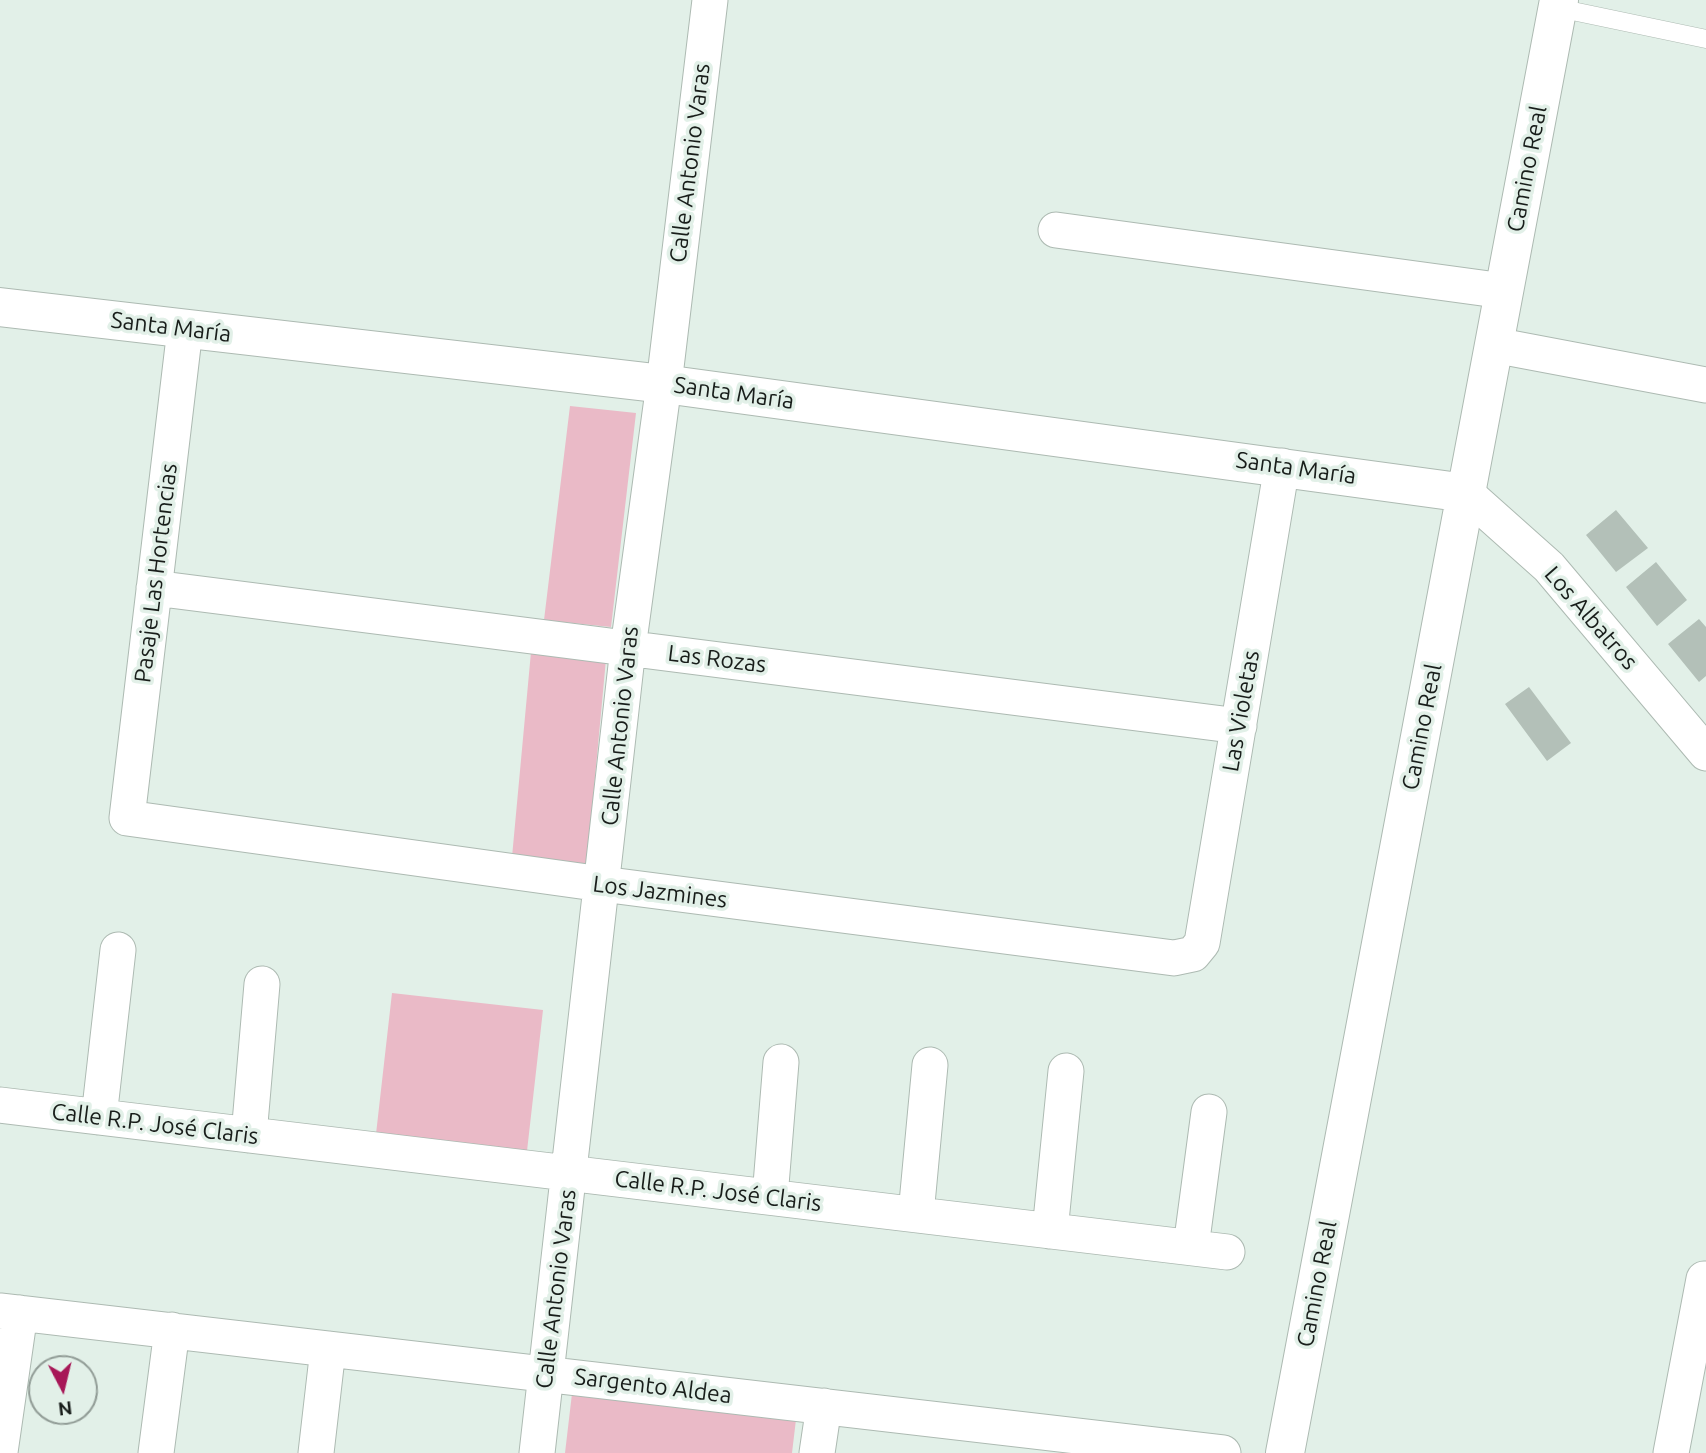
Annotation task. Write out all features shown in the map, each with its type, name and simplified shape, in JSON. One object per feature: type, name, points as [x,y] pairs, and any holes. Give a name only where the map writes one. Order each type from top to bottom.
[{"type":"street","name":"Calle Antonio Varas","points":[[537,1453],[628,648],[664,384],[710,0]]},
{"type":"street","name":"Camino Real","points":[[1285,1453],[1558,4]]},
{"type":"street","points":[[1056,230],[1504,291]]},
{"type":"street","name":"Santa María","points":[[0,307],[664,384],[1466,493]]},
{"type":"street","name":"Pasaje Las Hortencias","points":[[127,818],[186,329]]},
{"type":"street","points":[[1494,345],[1706,385]]},
{"type":"street","name":"Las Violetas","points":[[1193,954],[1202,943],[1282,466]]},
{"type":"street","name":"Los Albatros","points":[[1466,493],[1549,567],[1706,753]]},
{"type":"street","name":"Las Rozas","points":[[154,588],[1239,726]]},
{"type":"street","name":"Los Jazmines","points":[[127,818],[602,884],[1174,958],[1193,954]]},
{"type":"street","points":[[99,1117],[118,950]]},
{"type":"street","points":[[249,1135],[262,984]]},
{"type":"street","points":[[770,1197],[780,1062]]},
{"type":"street","points":[[916,1214],[930,1065]]},
{"type":"street","points":[[1050,1231],[1066,1071]]},
{"type":"street","name":"Calle R.P. José Claris","points":[[0,1105],[1227,1252]]},
{"type":"street","points":[[1191,1247],[1209,1112]]},
{"type":"street","points":[[1671,1453],[1704,1279]]},
{"type":"street","points":[[0,1452],[10,1312]]},
{"type":"street","name":"Sargento Aldea","points":[[10,1312],[824,1406],[966,1438],[1223,1453]]},
{"type":"street","points":[[156,1453],[172,1330]]},
{"type":"street","points":[[316,1453],[328,1349]]},
{"type":"street","points":[[817,1453],[824,1406]]},
{"type":"lane","points":[[1558,4],[1706,39]]},
{"type":"shaded area","points":[[570,406],[636,413],[611,627],[544,620]]},
{"type":"shaded area","points":[[531,652],[606,659],[587,864],[512,857]]},
{"type":"shaded area","points":[[392,993],[543,1010],[527,1151],[376,1134]]},
{"type":"shaded area","points":[[573,1385],[797,1411],[792,1453],[565,1453]]},
{"type":"building","points":[[1616,510],[1648,548],[1616,572],[1586,535]]},
{"type":"building","points":[[1656,562],[1687,600],[1657,626],[1626,587]]},
{"type":"building","points":[[1699,619],[1706,627],[1706,676],[1699,682],[1668,644]]},
{"type":"building","points":[[1529,687],[1571,743],[1547,761],[1505,704]]}]
